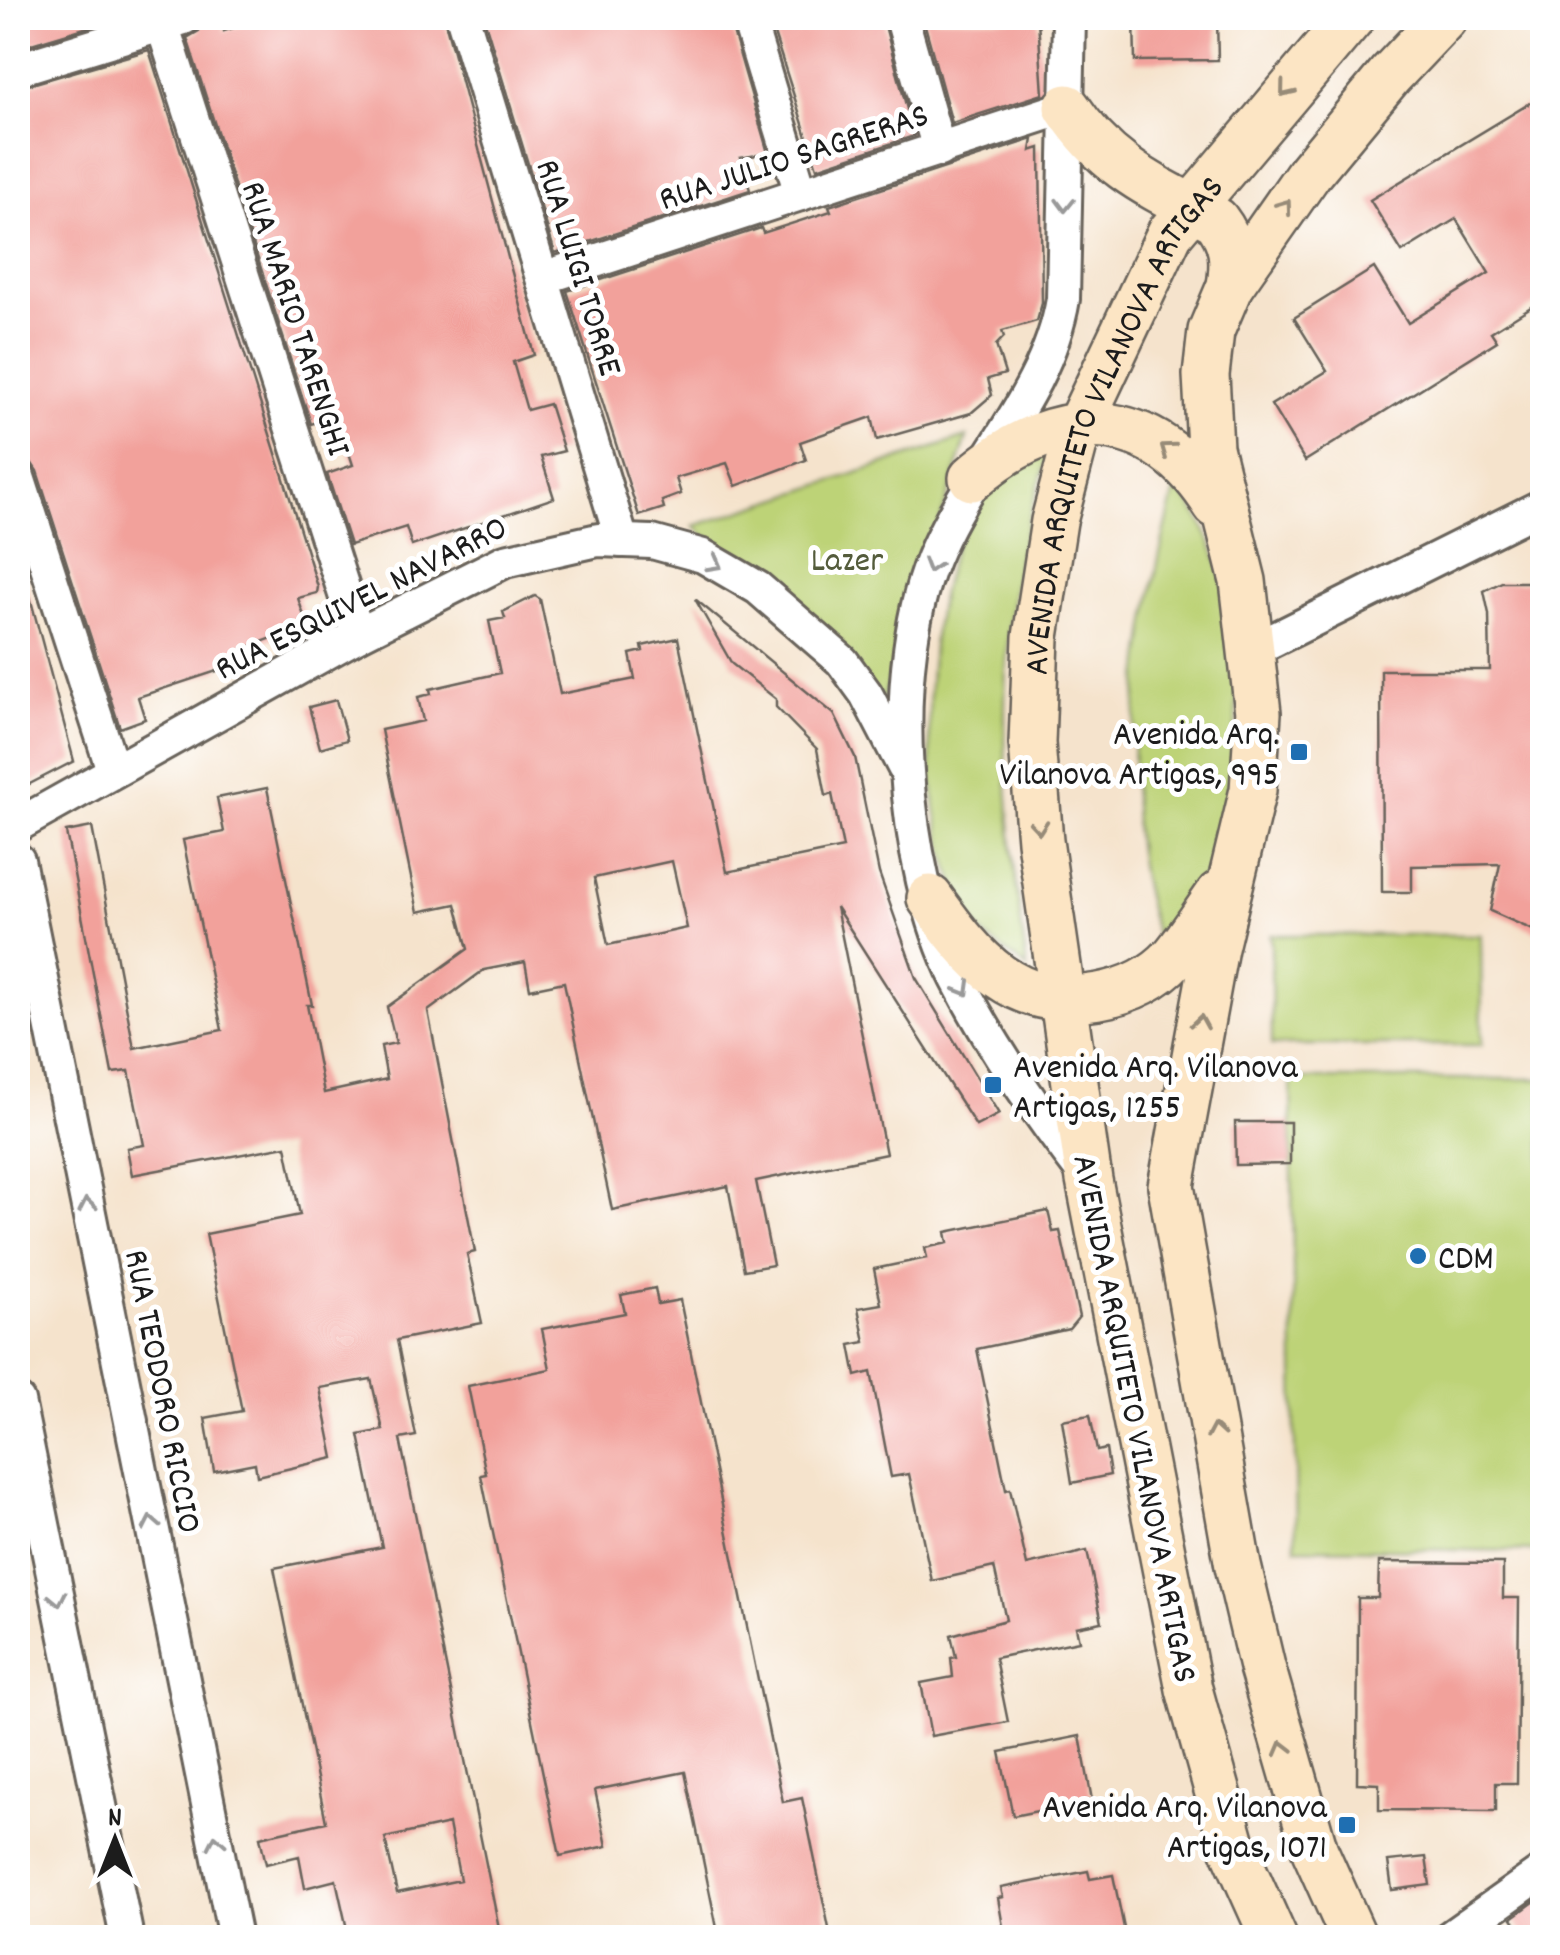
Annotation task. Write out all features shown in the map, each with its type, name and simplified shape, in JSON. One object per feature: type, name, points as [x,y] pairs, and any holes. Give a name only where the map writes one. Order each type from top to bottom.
[{"type":"main road","name":"AVENIDA ARQUITETO VILANOVA ARTIGAS","points":[[1274,1938],[1234,1847],[1189,1690],[1089,1180],[1062,1001],[1032,742],[1036,637],[1054,521],[1078,426],[1170,234],[1351,18]]},
{"type":"main road","name":"AVENIDA ARQUITETO VILANOVA ARTIGAS","points":[[1354,1938],[1316,1852],[1262,1667],[1238,1566],[1171,1186],[1211,965],[1253,790],[1258,713],[1243,581],[1210,448],[1206,376],[1212,331],[1230,286],[1309,173],[1390,75],[1444,18]]},
{"type":"main road","points":[[1067,107],[1096,149],[1113,163],[1216,220],[1227,235],[1234,258],[1230,286]]},
{"type":"main road","points":[[972,478],[1005,448],[1038,434],[1078,426],[1138,432],[1162,444],[1194,470],[1227,524]]},
{"type":"main road","points":[[930,898],[968,951],[997,975],[1035,995],[1062,1001],[1137,986],[1149,977],[1172,959],[1234,872]]},
{"type":"street","name":"RUA LUIGI TORRE","points":[[463,18],[622,541]]},
{"type":"street","points":[[748,18],[801,194]]},
{"type":"street","points":[[1068,18],[1063,298],[1057,334],[1038,376],[972,478],[935,552],[916,618],[907,684],[906,771],[914,834],[956,976],[1034,1110],[1089,1180]]},
{"type":"street","points":[[18,69],[173,21]]},
{"type":"street","name":"RUA MARIO TARENGHI","points":[[173,21],[358,635]]},
{"type":"street","points":[[904,26],[939,150]]},
{"type":"street","name":"RUA JULIO SAGRERAS","points":[[543,278],[1067,107]]},
{"type":"street","points":[[18,476],[113,770]]},
{"type":"street","points":[[1253,650],[1542,506]]},
{"type":"street","name":"RUA ESQUIVEL NAVARRO","points":[[18,825],[358,635],[505,561],[580,543],[652,542],[702,556],[758,588],[817,636],[858,683],[906,771]]},
{"type":"street","name":"RUA TEODORO RICCIO","points":[[18,860],[235,1938]]},
{"type":"street","points":[[18,1401],[127,1938]]},
{"type":"street","points":[[1449,1938],[1542,1872]]},
{"type":"green space","name":"Lazer","points":[[967,437],[883,699],[694,526]]},
{"type":"green space","points":[[1049,451],[1018,562],[1006,664],[1009,816],[1027,968],[980,930],[955,884],[940,833],[929,714],[932,653],[941,595],[956,544],[977,504],[992,486]]},
{"type":"green space","points":[[1176,487],[1203,525],[1221,574],[1232,630],[1234,750],[1226,808],[1212,860],[1190,910],[1160,954],[1143,882],[1133,778],[1146,629]]},
{"type":"green space","points":[[1271,935],[1481,935],[1482,1045],[1272,1045]]},
{"type":"green space","name":"CDM","points":[[1291,1079],[1542,1079],[1540,1551],[1296,1548]]},
{"type":"building","points":[[18,18],[118,18],[18,48]]},
{"type":"building","points":[[203,18],[222,18],[224,31],[263,18],[444,18],[534,355],[513,362],[527,410],[549,404],[564,451],[541,457],[554,498],[412,546],[406,527],[350,545],[327,474],[353,465],[337,416],[311,424],[187,38],[199,31]]},
{"type":"building","points":[[484,18],[729,18],[768,153],[740,158],[750,190],[555,253]]},
{"type":"building","points":[[769,18],[883,18],[914,136],[817,168]]},
{"type":"building","points":[[923,18],[1038,20],[1043,94],[952,123]]},
{"type":"building","points":[[1134,18],[1217,18],[1218,60],[1135,61]]},
{"type":"building","points":[[149,50],[318,587],[317,593],[298,598],[307,625],[235,652],[237,659],[218,665],[220,670],[138,697],[145,719],[120,728],[37,471],[31,462],[18,458],[18,88]]},
{"type":"building","points":[[1542,96],[1542,300],[1491,332],[1497,341],[1305,461],[1271,405],[1327,371],[1294,318],[1374,268],[1408,323],[1489,273],[1456,219],[1402,252],[1370,200]]},
{"type":"building","points":[[1033,139],[1031,151],[1040,148],[1042,303],[1037,321],[1002,331],[1004,337],[996,345],[1005,374],[988,379],[992,395],[971,413],[877,440],[872,417],[800,442],[806,460],[736,486],[727,463],[676,478],[681,494],[662,501],[664,508],[639,516],[567,291],[761,228],[763,233],[831,211],[829,206]]},
{"type":"building","points":[[26,582],[74,761],[18,790],[18,583]]},
{"type":"building","points":[[1502,582],[1536,582],[1542,934],[1490,911],[1500,864],[1412,866],[1412,892],[1382,892],[1381,670],[1490,670],[1489,614],[1484,591]]},
{"type":"building","points":[[535,596],[540,599],[560,694],[635,679],[630,654],[643,651],[642,646],[678,638],[727,872],[843,848],[832,794],[826,796],[817,749],[776,707],[776,699],[732,664],[695,599],[834,714],[855,757],[879,873],[916,978],[999,1114],[976,1126],[836,907],[886,1154],[756,1181],[773,1265],[744,1270],[728,1186],[612,1210],[564,982],[530,989],[525,962],[484,970],[428,1011],[475,1252],[467,1254],[482,1323],[397,1340],[416,1436],[400,1439],[501,1938],[349,1938],[336,1880],[305,1888],[299,1856],[266,1864],[260,1837],[326,1822],[274,1568],[382,1547],[359,1435],[383,1430],[371,1379],[320,1388],[334,1458],[257,1476],[255,1463],[214,1471],[205,1418],[242,1411],[206,1234],[300,1215],[286,1146],[132,1175],[127,1148],[144,1145],[129,1071],[112,1073],[66,832],[92,827],[134,1048],[222,1030],[183,840],[224,832],[217,798],[267,788],[312,1005],[307,1005],[324,1093],[387,1079],[381,1046],[396,1043],[387,1007],[468,949],[456,904],[418,912],[381,730],[423,721],[418,697],[431,694],[430,689],[500,673],[489,621],[505,618],[503,612]],"holes":[[[672,861],[687,928],[608,945],[594,878]],[[449,1824],[460,1880],[397,1893],[385,1838]]]},
{"type":"building","points":[[336,700],[347,740],[320,748],[309,707]]},
{"type":"building","points":[[1235,1122],[1290,1122],[1290,1164],[1236,1165]]},
{"type":"building","points":[[1048,1211],[1053,1232],[1060,1231],[1079,1317],[1069,1329],[977,1349],[1006,1490],[1010,1489],[1027,1565],[1087,1551],[1102,1622],[1076,1627],[1079,1641],[995,1658],[1008,1722],[931,1736],[921,1683],[953,1677],[951,1658],[956,1657],[951,1635],[1006,1620],[994,1567],[932,1581],[909,1474],[891,1477],[871,1372],[856,1376],[850,1345],[865,1342],[858,1308],[881,1304],[874,1269],[927,1258],[925,1248],[948,1243],[946,1232]]},
{"type":"building","points":[[655,1288],[658,1304],[680,1300],[783,1802],[802,1798],[831,1938],[719,1938],[685,1772],[595,1790],[607,1846],[560,1856],[481,1475],[486,1474],[468,1386],[550,1369],[542,1329],[625,1313],[621,1295]]},
{"type":"building","points":[[1090,1415],[1097,1451],[1106,1449],[1110,1475],[1072,1483],[1062,1420]]},
{"type":"building","points":[[1379,1562],[1503,1563],[1503,1598],[1519,1598],[1517,1783],[1496,1783],[1496,1811],[1379,1810],[1379,1784],[1357,1783],[1358,1598],[1378,1598]]},
{"type":"building","points":[[1080,1736],[1092,1800],[1013,1816],[1000,1752]]},
{"type":"building","points":[[1426,1857],[1430,1885],[1392,1890],[1388,1861]]},
{"type":"building","points":[[1088,1871],[1090,1879],[1113,1875],[1126,1938],[1005,1938],[998,1898],[1003,1897],[1001,1888]]},
{"type":"building","points":[[1542,1896],[1542,1938],[1526,1938],[1512,1918]]},
{"type":"place","name":"Avenida Arq. Vilanova Artigas, 995","points":[[1299,752]]},
{"type":"place","name":"Avenida Arq. Vilanova Artigas, 1255","points":[[993,1085]]},
{"type":"place","name":"CDM","points":[[1418,1256]]},
{"type":"place","name":"Avenida Arq. Vilanova Artigas, 1071","points":[[1347,1825]]}]
